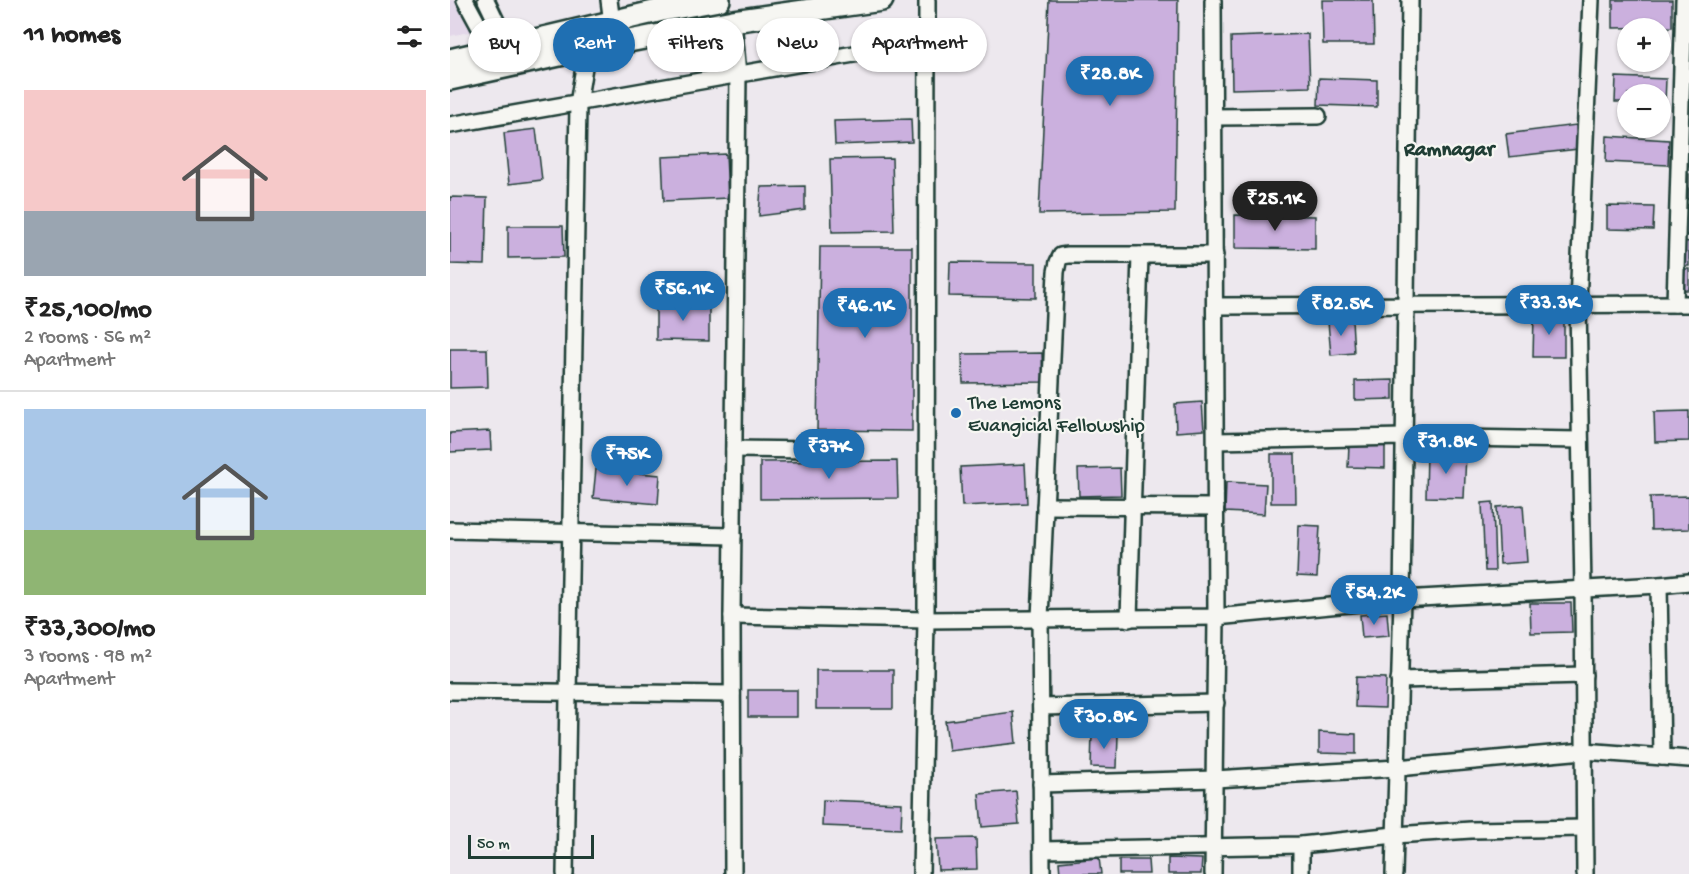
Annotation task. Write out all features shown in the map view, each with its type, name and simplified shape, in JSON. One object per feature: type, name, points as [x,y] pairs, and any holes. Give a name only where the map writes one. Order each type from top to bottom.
[{"type":"main road","points":[[629,18],[720,0]]},
{"type":"main road","points":[[744,20],[882,0]]},
{"type":"main road","points":[[450,60],[468,56]]},
{"type":"main road","points":[[450,79],[553,56]]},
{"type":"street","points":[[465,0],[478,18]]},
{"type":"street","points":[[486,0],[491,18]]},
{"type":"street","points":[[609,0],[611,18]]},
{"type":"street","points":[[927,0],[927,18]]},
{"type":"street","points":[[1213,0],[1216,441],[1216,703],[1213,874]]},
{"type":"street","points":[[1394,874],[1402,599],[1410,0]]},
{"type":"street","points":[[1585,874],[1578,304],[1591,0]]},
{"type":"street","points":[[1215,306],[1682,304],[1684,0]]},
{"type":"street","points":[[450,125],[851,54]]},
{"type":"street","points":[[565,874],[578,104],[583,72]]},
{"type":"street","points":[[921,874],[926,620],[928,72]]},
{"type":"street","points":[[732,874],[732,616],[738,74]]},
{"type":"street","points":[[1214,117],[1318,116]]},
{"type":"street","points":[[1042,874],[1040,618],[1058,262],[1061,256],[1068,255],[1215,255]]},
{"type":"street","points":[[1129,619],[1140,255]]},
{"type":"street","points":[[1216,441],[1403,437],[1580,440]]},
{"type":"street","points":[[734,449],[814,450]]},
{"type":"street","points":[[1045,506],[1216,507]]},
{"type":"street","points":[[450,530],[733,536]]},
{"type":"street","points":[[732,616],[926,620],[1216,617],[1402,599],[1689,582]]},
{"type":"street","points":[[1659,585],[1662,757]]},
{"type":"street","points":[[1399,680],[1584,675]]},
{"type":"street","points":[[450,691],[732,694]]},
{"type":"street","points":[[1041,707],[1216,703]]},
{"type":"street","points":[[1041,784],[1215,779],[1397,768],[1584,751],[1689,759]]},
{"type":"street","points":[[1042,850],[1301,845],[1471,830],[1584,828]]},
{"type":"street","points":[[1301,845],[1301,874]]},
{"type":"shaded area","points":[[450,0],[497,0],[504,18],[468,18],[468,32],[450,36]]},
{"type":"building","points":[[1049,0],[1178,0],[1175,212],[1039,214]]},
{"type":"building","points":[[1322,0],[1373,0],[1374,44],[1323,44]]},
{"type":"building","points":[[1613,0],[1672,0],[1672,27],[1671,18],[1617,18],[1617,28],[1613,28]]},
{"type":"building","points":[[1308,34],[1310,87],[1232,89],[1231,37]]},
{"type":"building","points":[[1616,77],[1666,79],[1666,84],[1617,84],[1617,102],[1615,102]]},
{"type":"building","points":[[1319,78],[1377,80],[1377,107],[1318,105]]},
{"type":"building","points":[[911,119],[912,142],[835,145],[834,121]]},
{"type":"building","points":[[1576,125],[1578,149],[1509,157],[1506,134]]},
{"type":"building","points":[[536,129],[542,180],[509,184],[504,133]]},
{"type":"building","points":[[1607,136],[1669,140],[1668,165],[1606,162]]},
{"type":"building","points":[[1685,143],[1689,143],[1689,167],[1685,167]]},
{"type":"building","points":[[726,154],[728,198],[664,201],[662,157]]},
{"type":"building","points":[[892,158],[894,231],[832,232],[830,159]]},
{"type":"building","points":[[1685,174],[1689,174],[1689,199],[1684,199]]},
{"type":"building","points":[[805,186],[805,210],[759,216],[761,187]]},
{"type":"building","points":[[450,197],[487,198],[485,265],[450,264]]},
{"type":"building","points":[[1687,204],[1689,205],[1689,235],[1685,235]]},
{"type":"building","points":[[1607,206],[1654,207],[1653,230],[1607,229]]},
{"type":"building","points":[[1235,215],[1315,216],[1315,249],[1235,248]]},
{"type":"building","points":[[508,226],[563,226],[564,257],[508,258]]},
{"type":"building","points":[[1685,241],[1689,242],[1689,266],[1684,266]]},
{"type":"building","points":[[820,247],[912,247],[912,431],[817,430]]},
{"type":"building","points":[[950,262],[1036,263],[1036,298],[949,296]]},
{"type":"building","points":[[1684,269],[1689,269],[1689,290],[1683,290]]},
{"type":"building","points":[[673,300],[682,310],[691,308],[697,300],[709,300],[709,341],[656,340],[656,307]]},
{"type":"building","points":[[1534,315],[1564,316],[1564,357],[1533,357]]},
{"type":"building","points":[[1352,320],[1354,353],[1331,355],[1328,322]]},
{"type":"building","points":[[450,349],[487,349],[488,387],[450,388]]},
{"type":"building","points":[[1042,353],[1043,382],[963,383],[962,354]]},
{"type":"building","points":[[1393,380],[1393,399],[1355,400],[1355,381]]},
{"type":"building","points":[[1202,402],[1204,430],[1176,432],[1175,404]]},
{"type":"building","points":[[1689,411],[1689,441],[1655,442],[1654,412]]},
{"type":"building","points":[[490,431],[491,450],[450,452],[450,433]]},
{"type":"building","points":[[1349,445],[1385,446],[1385,468],[1348,467]]},
{"type":"building","points":[[1427,452],[1466,454],[1464,498],[1426,497]]},
{"type":"building","points":[[1271,454],[1295,454],[1296,503],[1271,503]]},
{"type":"building","points":[[897,461],[898,498],[760,499],[760,462]]},
{"type":"building","points":[[1025,464],[1027,503],[962,506],[960,467]]},
{"type":"building","points":[[1120,468],[1121,495],[1079,496],[1078,469]]},
{"type":"building","points":[[596,469],[660,475],[658,504],[593,498]]},
{"type":"building","points":[[1226,482],[1266,484],[1264,514],[1225,512]]},
{"type":"building","points":[[1689,496],[1689,529],[1651,530],[1650,497]]},
{"type":"building","points":[[1493,502],[1495,571],[1485,571],[1482,503]]},
{"type":"building","points":[[1523,505],[1527,562],[1500,564],[1497,507]]},
{"type":"building","points":[[1299,525],[1320,526],[1317,577],[1297,576]]},
{"type":"building","points":[[1530,603],[1571,603],[1572,632],[1531,633]]},
{"type":"building","points":[[1387,613],[1389,636],[1362,638],[1360,615]]},
{"type":"building","points":[[816,670],[893,670],[893,709],[816,709]]},
{"type":"building","points":[[1356,677],[1386,678],[1385,708],[1355,707]]},
{"type":"building","points":[[748,690],[797,690],[797,717],[748,717]]},
{"type":"building","points":[[1013,712],[1016,743],[949,751],[945,721]]},
{"type":"building","points":[[1319,732],[1356,734],[1356,754],[1319,753]]},
{"type":"building","points":[[1092,733],[1118,734],[1117,768],[1091,767]]},
{"type":"building","points":[[1016,791],[1019,824],[982,827],[979,794]]},
{"type":"building","points":[[823,800],[902,803],[901,829],[822,826]]},
{"type":"building","points":[[976,838],[977,869],[938,870],[936,839]]},
{"type":"building","points":[[1099,858],[1101,874],[1060,874],[1059,862]]},
{"type":"building","points":[[1168,858],[1202,859],[1201,874],[1168,874]]},
{"type":"building","points":[[1119,860],[1148,860],[1149,874],[1119,874]]},
{"type":"place","name":"The Lemons Evangicial Fellowship","points":[[956,413]]},
{"type":"district","name":"Ramnagar","points":[[1449,148]]}]
